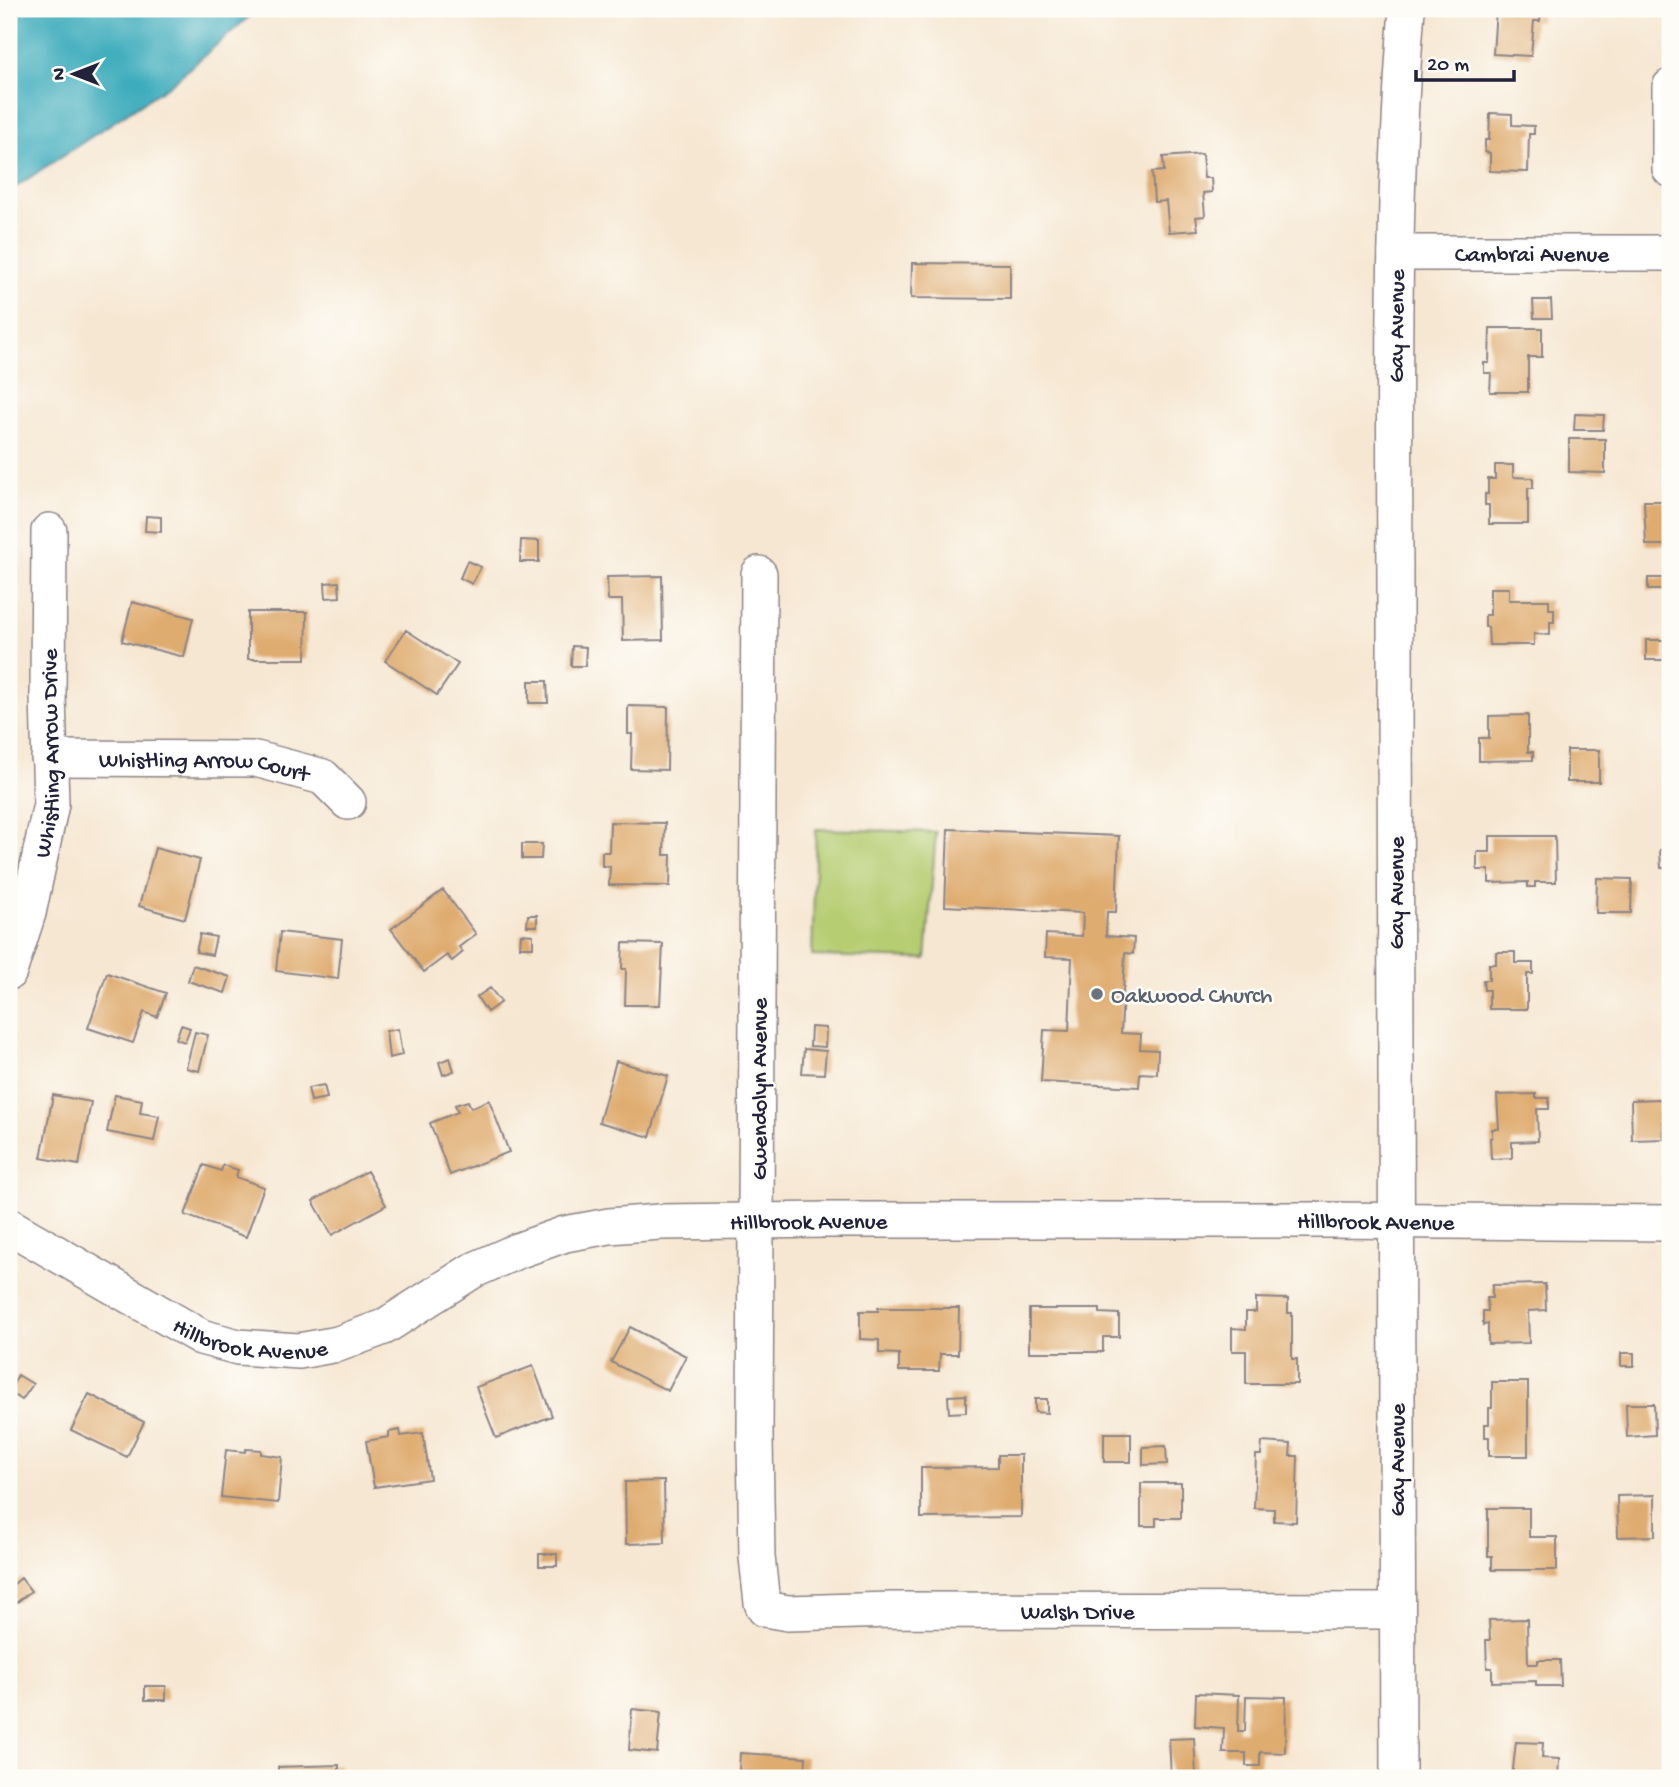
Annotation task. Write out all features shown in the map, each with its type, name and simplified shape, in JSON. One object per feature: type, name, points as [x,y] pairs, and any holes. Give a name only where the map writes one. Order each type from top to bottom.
[{"type":"street","name":"Gay Avenue","points":[[1398,1778],[1395,1222],[1396,253],[1401,82],[1407,9]]},
{"type":"street","points":[[1670,87],[1670,169]]},
{"type":"street","name":"Cambrai Avenue","points":[[1396,253],[1670,253]]},
{"type":"street","name":"Whistling Arrow Drive","points":[[9,972],[28,913],[51,804],[49,531]]},
{"type":"street","name":"Gwendolyn Avenue","points":[[759,574],[755,1439],[757,1557],[762,1603]]},
{"type":"street","name":"Whistling Arrow Court","points":[[49,758],[256,759],[323,777],[348,802]]},
{"type":"street","name":"Hillbrook Avenue","points":[[9,1226],[201,1337],[238,1348],[299,1351],[338,1344],[384,1327],[472,1271],[517,1251],[565,1234],[609,1226],[659,1222],[829,1220],[1670,1223]]},
{"type":"street","name":"Walsh Drive","points":[[762,1603],[765,1609],[788,1614],[892,1610],[1397,1611]]},
{"type":"green space","points":[[816,829],[936,832],[926,959],[812,956]]},
{"type":"water","points":[[9,9],[258,9],[171,84],[14,188],[9,200]]},
{"type":"building","points":[[1496,9],[1541,11],[1540,21],[1534,21],[1531,56],[1493,54]]},
{"type":"building","points":[[1490,113],[1512,114],[1512,125],[1534,126],[1534,134],[1529,134],[1528,172],[1490,171],[1490,153],[1485,152],[1485,140],[1489,140]]},
{"type":"building","points":[[1202,154],[1204,178],[1211,178],[1212,192],[1203,193],[1205,216],[1196,217],[1198,230],[1169,232],[1166,201],[1154,202],[1152,172],[1164,171],[1163,157]]},
{"type":"building","points":[[912,263],[1010,264],[1010,299],[911,298]]},
{"type":"building","points":[[1533,300],[1551,300],[1552,318],[1534,318]]},
{"type":"building","points":[[1490,328],[1542,328],[1542,357],[1528,357],[1528,392],[1490,392],[1491,373],[1484,373],[1484,363],[1489,363]]},
{"type":"building","points":[[1575,414],[1604,415],[1603,430],[1574,430]]},
{"type":"building","points":[[1569,439],[1605,439],[1605,473],[1569,472]]},
{"type":"building","points":[[1495,465],[1513,465],[1513,477],[1533,478],[1533,488],[1528,488],[1528,524],[1489,524],[1489,505],[1485,505],[1485,494],[1488,494],[1488,479],[1495,479]]},
{"type":"building","points":[[1644,501],[1665,501],[1666,526],[1670,526],[1670,545],[1646,545]]},
{"type":"building","points":[[146,516],[161,517],[161,532],[145,531]]},
{"type":"building","points":[[521,540],[539,541],[539,562],[520,562]]},
{"type":"building","points":[[467,561],[481,567],[472,584],[460,578]]},
{"type":"building","points":[[662,576],[663,640],[623,641],[622,600],[608,600],[607,577]]},
{"type":"building","points":[[1648,578],[1667,578],[1666,590],[1648,590]]},
{"type":"building","points":[[339,582],[340,597],[326,598],[325,583]]},
{"type":"building","points":[[1490,588],[1509,588],[1509,600],[1549,600],[1549,609],[1554,609],[1550,635],[1534,634],[1534,645],[1489,645],[1485,615],[1490,615]]},
{"type":"building","points":[[132,602],[193,618],[184,657],[122,641]]},
{"type":"building","points":[[248,612],[307,612],[306,659],[248,659]]},
{"type":"building","points":[[406,630],[458,664],[437,695],[385,661]]},
{"type":"building","points":[[1646,640],[1664,640],[1664,660],[1646,660]]},
{"type":"building","points":[[572,646],[586,647],[585,666],[571,666]]},
{"type":"building","points":[[529,681],[547,681],[548,703],[529,703]]},
{"type":"building","points":[[628,706],[668,707],[667,770],[631,769],[632,734],[628,734]]},
{"type":"building","points":[[1528,715],[1528,752],[1533,752],[1533,760],[1479,761],[1479,738],[1489,738],[1489,716]]},
{"type":"building","points":[[1567,750],[1599,750],[1599,782],[1567,782]]},
{"type":"building","points":[[1666,818],[1670,818],[1670,841],[1666,841]]},
{"type":"building","points":[[610,822],[665,823],[664,855],[671,855],[670,886],[609,885],[610,866],[602,866],[602,852],[609,852]]},
{"type":"building","name":"Oakwood Church","points":[[948,829],[1119,836],[1116,912],[1107,912],[1106,936],[1134,938],[1133,954],[1125,953],[1121,1033],[1141,1034],[1140,1049],[1158,1050],[1157,1074],[1140,1073],[1139,1087],[1041,1082],[1044,1030],[1069,1031],[1072,958],[1045,957],[1046,934],[1082,936],[1083,913],[945,906]]},
{"type":"building","points":[[1490,836],[1555,836],[1556,882],[1535,882],[1535,887],[1528,887],[1528,882],[1489,883],[1489,870],[1477,870],[1477,852],[1490,852]]},
{"type":"building","points":[[522,844],[542,844],[541,859],[522,859]]},
{"type":"building","points":[[155,848],[200,860],[185,919],[139,906]]},
{"type":"building","points":[[1660,850],[1670,850],[1670,868],[1661,868]]},
{"type":"building","points":[[1597,878],[1632,879],[1631,913],[1596,913]]},
{"type":"building","points":[[1664,886],[1670,886],[1670,903],[1664,903]]},
{"type":"building","points":[[443,890],[476,934],[459,947],[463,952],[452,961],[447,955],[424,972],[391,929]]},
{"type":"building","points":[[528,915],[537,915],[537,926],[527,926]]},
{"type":"building","points":[[280,932],[342,939],[338,979],[276,971]]},
{"type":"building","points":[[200,934],[216,937],[212,955],[196,952]]},
{"type":"building","points":[[521,934],[533,935],[533,947],[520,947]]},
{"type":"building","points":[[623,943],[663,944],[660,1005],[625,1005],[626,969],[622,969]]},
{"type":"building","points":[[1496,952],[1515,952],[1515,963],[1533,963],[1533,974],[1527,974],[1527,1009],[1489,1009],[1489,990],[1484,990],[1483,980],[1489,980],[1489,964],[1496,964]]},
{"type":"building","points":[[193,965],[230,977],[225,993],[188,981]]},
{"type":"building","points":[[107,973],[166,993],[157,1017],[144,1012],[133,1043],[88,1028]]},
{"type":"building","points":[[490,988],[501,1002],[487,1012],[477,997]]},
{"type":"building","points":[[181,1025],[190,1028],[185,1042],[176,1039]]},
{"type":"building","points":[[811,1027],[826,1028],[825,1047],[810,1046]]},
{"type":"building","points":[[398,1029],[402,1055],[389,1058],[386,1031]]},
{"type":"building","points":[[195,1032],[208,1035],[199,1071],[186,1068]]},
{"type":"building","points":[[804,1049],[826,1051],[824,1074],[802,1073]]},
{"type":"building","points":[[450,1058],[454,1071],[443,1075],[439,1062]]},
{"type":"building","points":[[616,1061],[668,1076],[650,1137],[599,1122]]},
{"type":"building","points":[[324,1085],[327,1098],[311,1101],[308,1088]]},
{"type":"building","points":[[1536,1094],[1536,1098],[1549,1098],[1549,1109],[1537,1109],[1538,1141],[1512,1142],[1512,1158],[1491,1159],[1492,1129],[1499,1129],[1497,1095]]},
{"type":"building","points":[[53,1095],[91,1102],[79,1165],[41,1158]]},
{"type":"building","points":[[115,1095],[142,1100],[140,1113],[159,1116],[154,1141],[107,1132]]},
{"type":"building","points":[[1662,1099],[1664,1139],[1632,1140],[1631,1100]]},
{"type":"building","points":[[489,1100],[509,1152],[450,1175],[430,1123],[458,1112],[455,1105],[468,1101],[471,1108]]},
{"type":"building","points":[[204,1165],[221,1171],[223,1165],[238,1170],[236,1177],[264,1187],[246,1237],[185,1215]]},
{"type":"building","points":[[367,1171],[386,1205],[332,1235],[313,1201]]},
{"type":"building","points":[[1545,1284],[1546,1310],[1528,1311],[1529,1343],[1488,1344],[1488,1324],[1483,1325],[1483,1311],[1488,1311],[1487,1298],[1492,1298],[1492,1285]]},
{"type":"building","points":[[1256,1298],[1288,1299],[1288,1313],[1292,1313],[1292,1359],[1297,1359],[1297,1384],[1246,1384],[1246,1351],[1232,1351],[1232,1328],[1246,1329],[1246,1312],[1256,1312]]},
{"type":"building","points":[[878,1308],[959,1308],[958,1354],[940,1354],[939,1371],[899,1371],[899,1354],[879,1353],[879,1340],[860,1339],[860,1311],[878,1311]]},
{"type":"building","points":[[1029,1309],[1100,1309],[1100,1313],[1119,1314],[1119,1337],[1103,1337],[1103,1352],[1029,1352]]},
{"type":"building","points":[[630,1327],[686,1356],[668,1391],[611,1362]]},
{"type":"building","points":[[1621,1353],[1634,1353],[1634,1366],[1621,1366]]},
{"type":"building","points":[[533,1366],[552,1416],[496,1438],[476,1387]]},
{"type":"building","points":[[18,1375],[33,1384],[22,1400],[9,1392]]},
{"type":"building","points":[[1492,1382],[1528,1382],[1528,1456],[1489,1456],[1489,1437],[1485,1437],[1485,1424],[1489,1424],[1489,1408],[1492,1408]]},
{"type":"building","points":[[89,1394],[144,1422],[127,1457],[71,1430]]},
{"type":"building","points":[[966,1395],[966,1412],[949,1413],[948,1396]]},
{"type":"building","points":[[1035,1399],[1047,1399],[1047,1413],[1035,1412]]},
{"type":"building","points":[[1626,1404],[1654,1404],[1655,1435],[1627,1437]]},
{"type":"building","points":[[400,1430],[401,1436],[423,1433],[430,1479],[374,1487],[366,1441],[389,1437],[389,1432]]},
{"type":"building","points":[[1104,1433],[1131,1433],[1131,1462],[1104,1462]]},
{"type":"building","points":[[1262,1442],[1291,1444],[1290,1456],[1298,1456],[1296,1522],[1274,1521],[1274,1509],[1254,1508],[1256,1455],[1261,1455]]},
{"type":"building","points":[[1166,1446],[1167,1464],[1143,1465],[1143,1447]]},
{"type":"building","points":[[246,1449],[261,1450],[261,1454],[282,1457],[278,1503],[221,1497],[226,1450],[245,1452]]},
{"type":"building","points":[[998,1455],[1021,1455],[1021,1517],[921,1518],[921,1468],[998,1467]]},
{"type":"building","points":[[664,1481],[665,1543],[626,1544],[625,1482]]},
{"type":"building","points":[[1141,1483],[1181,1483],[1181,1518],[1156,1518],[1156,1526],[1141,1526]]},
{"type":"building","points":[[1655,1495],[1655,1536],[1618,1537],[1617,1496]]},
{"type":"building","points":[[1488,1508],[1529,1508],[1529,1537],[1557,1537],[1557,1570],[1492,1570],[1492,1556],[1488,1556]]},
{"type":"building","points":[[539,1554],[557,1554],[557,1566],[539,1566]]},
{"type":"building","points":[[21,1578],[31,1591],[16,1603],[9,1594],[9,1588]]},
{"type":"building","points":[[1527,1619],[1528,1664],[1538,1664],[1538,1660],[1560,1660],[1561,1686],[1536,1686],[1536,1681],[1492,1682],[1492,1668],[1487,1668],[1486,1640],[1490,1640],[1489,1620]]},
{"type":"building","points":[[145,1686],[166,1686],[166,1700],[145,1700]]},
{"type":"building","points":[[1196,1693],[1239,1695],[1238,1731],[1245,1731],[1246,1696],[1286,1697],[1285,1753],[1260,1752],[1260,1766],[1246,1766],[1246,1753],[1223,1753],[1224,1728],[1195,1726]]},
{"type":"building","points":[[632,1709],[661,1712],[657,1753],[629,1750]]},
{"type":"building","points":[[1194,1738],[1196,1775],[1171,1776],[1169,1739]]},
{"type":"building","points":[[1516,1742],[1543,1743],[1542,1758],[1559,1759],[1558,1778],[1512,1778]]},
{"type":"building","points":[[740,1753],[806,1757],[805,1776],[739,1771]]},
{"type":"building","points":[[339,1765],[339,1778],[278,1778],[278,1767]]},
{"type":"place","name":"Oakwood Church","points":[[1097,994]]}]
